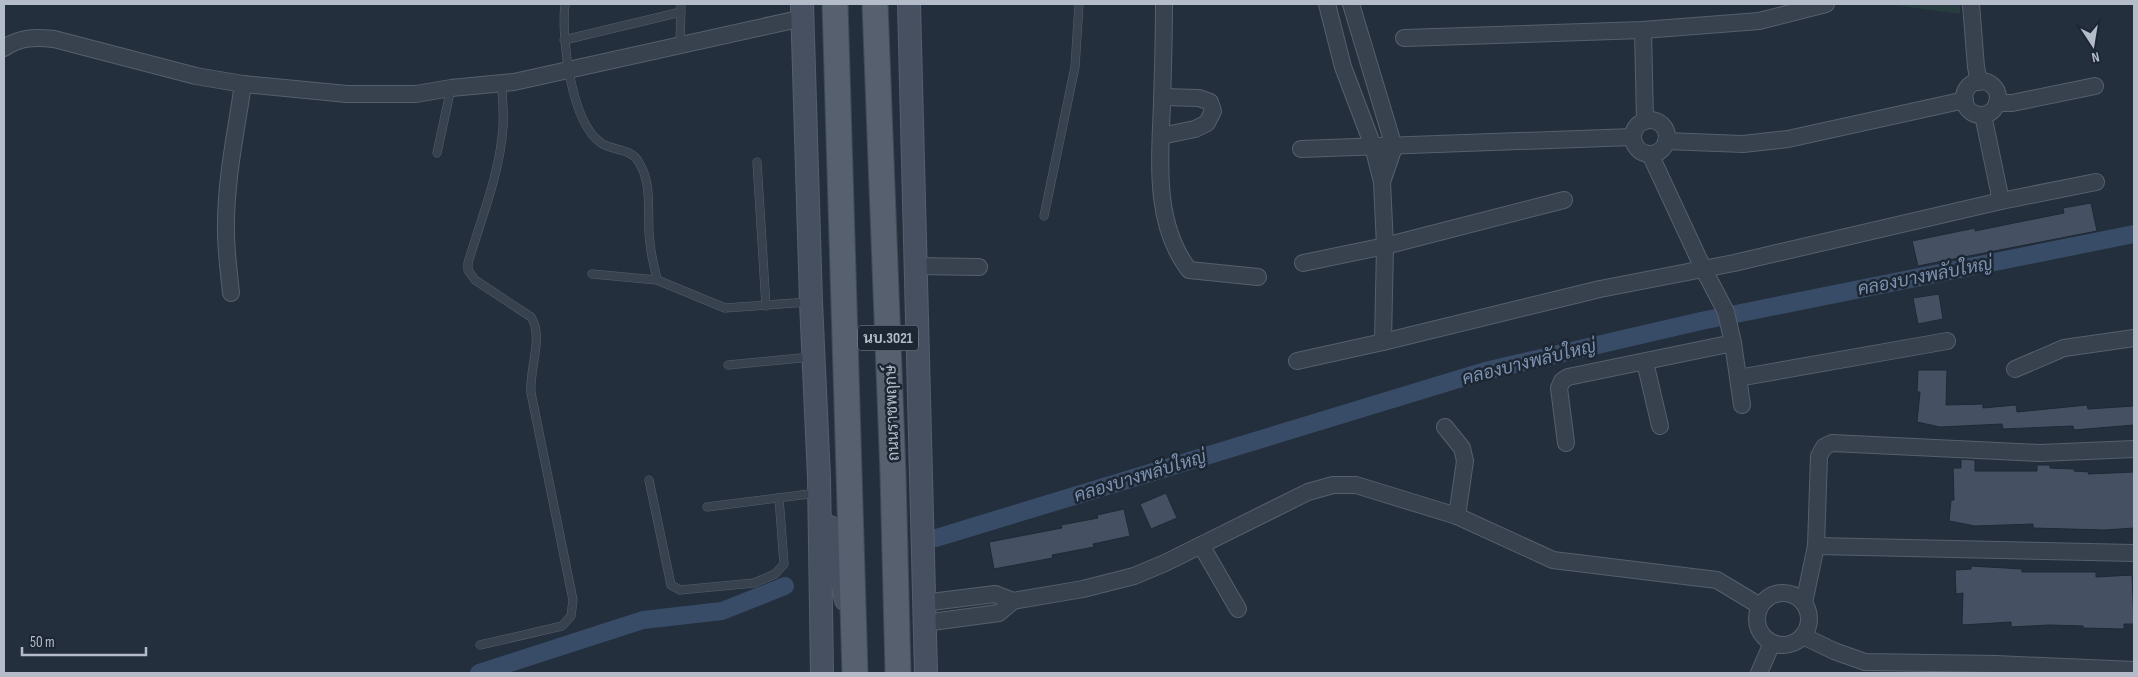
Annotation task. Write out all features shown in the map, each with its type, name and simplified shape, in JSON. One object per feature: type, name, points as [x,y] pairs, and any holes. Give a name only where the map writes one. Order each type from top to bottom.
[{"type":"main road","name":"นบ.3021","points":[[835,4],[855,673]]},
{"type":"main road","name":"ถนนราชพฤกษ์","points":[[875,4],[893,474],[898,673]]},
{"type":"main road","name":"ถนนราชพฤกษ์","points":[[909,4],[926,673]]},
{"type":"main road","points":[[803,11],[811,302],[819,485],[822,673]]},
{"type":"main road","points":[[893,474],[923,605]]},
{"type":"main road","points":[[819,485],[855,638]]},
{"type":"street","points":[[1164,4],[1160,170],[1166,218],[1182,260],[1189,270],[1258,277]]},
{"type":"street","points":[[1327,4],[1343,67],[1373,146],[1382,182],[1385,246],[1383,342]]},
{"type":"street","points":[[1351,4],[1394,147],[1382,182]]},
{"type":"street","points":[[1404,38],[1643,30],[1760,21],[1826,4]]},
{"type":"street","points":[[1973,4],[1976,67],[1979,82]]},
{"type":"street","points":[[4,48],[16,40],[32,37],[54,38],[196,76],[243,84],[347,94],[416,94],[451,88],[502,84],[569,71],[680,47],[803,11]]},
{"type":"street","points":[[1643,30],[1645,121]]},
{"type":"street","points":[[1339,46],[1360,37]]},
{"type":"street","points":[[1979,82],[1985,82],[1997,92],[1997,103],[1992,111],[1983,115],[1973,113],[1966,105],[1965,100],[1965,95],[1970,86],[1979,82]]},
{"type":"street","points":[[231,293],[227,246],[227,210],[230,171],[243,84]]},
{"type":"street","points":[[1997,103],[2012,103],[2095,86]]},
{"type":"street","points":[[1161,136],[1195,129],[1207,123],[1213,111],[1210,102],[1200,98],[1162,97]]},
{"type":"street","points":[[1666,141],[1743,144],[1788,139],[1965,100]]},
{"type":"street","points":[[1983,115],[2002,201]]},
{"type":"street","points":[[1645,121],[1655,121],[1663,127],[1667,136],[1660,150],[1650,154],[1640,151],[1633,137],[1636,127],[1645,121]]},
{"type":"street","points":[[1301,149],[1633,137]]},
{"type":"street","points":[[1650,154],[1703,268],[1726,312],[1733,343],[1742,405]]},
{"type":"street","points":[[1297,361],[1383,342],[1530,305],[2096,182]]},
{"type":"street","points":[[1303,263],[1385,246],[1564,200]]},
{"type":"street","points":[[915,266],[979,267]]},
{"type":"street","points":[[2015,369],[2064,348],[2134,338]]},
{"type":"street","points":[[1738,378],[1947,340]]},
{"type":"street","points":[[1566,442],[1559,388],[1562,381],[1568,377],[1733,343]]},
{"type":"street","points":[[1646,362],[1660,426]]},
{"type":"street","points":[[1445,427],[1462,448],[1464,460],[1457,516]]},
{"type":"street","points":[[1804,603],[1816,546],[1819,456],[1824,446],[1832,443],[2040,453],[2134,450]]},
{"type":"street","points":[[923,605],[995,594],[1013,601],[1083,589],[1134,576],[1165,563],[1308,492],[1333,485],[1356,485],[1457,516],[1553,560],[1717,580],[1760,606]]},
{"type":"street","points":[[1201,545],[1238,609]]},
{"type":"street","points":[[1816,546],[2134,553]]},
{"type":"street","points":[[1781,593],[1798,597],[1804,603],[1809,619],[1803,636],[1789,644],[1772,643],[1760,631],[1757,614],[1760,606],[1765,599],[1781,593]]},
{"type":"street","points":[[1803,636],[1834,651],[1865,662],[1996,664],[2134,670]]},
{"type":"street","points":[[1759,673],[1772,643]]},
{"type":"lane","points":[[565,4],[564,40],[569,71],[583,121],[592,135],[602,144],[630,153],[638,161],[646,181],[649,242],[657,280]]},
{"type":"lane","points":[[1044,216],[1075,67],[1079,4]]},
{"type":"lane","points":[[564,40],[681,8],[680,47]]},
{"type":"lane","points":[[480,645],[562,626],[571,616],[573,600],[531,393],[530,381],[537,335],[536,324],[531,316],[475,280],[468,270],[468,262],[488,198],[500,148],[503,127],[502,84]]},
{"type":"lane","points":[[437,153],[451,88]]},
{"type":"lane","points":[[757,162],[766,306]]},
{"type":"lane","points":[[592,274],[657,280],[725,308],[811,302]]},
{"type":"lane","points":[[728,365],[813,357]]},
{"type":"lane","points":[[649,480],[671,585],[680,590],[754,583],[775,574],[784,564],[779,498]]},
{"type":"lane","points":[[707,507],[779,498],[819,485]]},
{"type":"green space","points":[[1960,4],[1960,14],[1894,5]]},
{"type":"building","points":[[2091,203],[2097,231],[1918,266],[1912,241],[1975,228],[1975,231],[2064,213],[2063,208]]},
{"type":"building","points":[[1939,294],[1943,319],[1918,324],[1913,298]]},
{"type":"building","points":[[1918,370],[1947,370],[1946,405],[1983,404],[1983,408],[2016,405],[2017,412],[2087,405],[2088,409],[2134,406],[2134,425],[2074,430],[2073,426],[2003,429],[2002,424],[1940,427],[1917,422],[1920,392],[1917,392]]},
{"type":"building","points":[[1961,459],[1975,460],[1975,471],[2037,471],[2037,465],[2050,465],[2050,468],[2075,469],[2074,471],[2089,472],[2088,474],[2134,472],[2134,528],[2105,530],[2033,528],[2033,524],[1975,526],[1949,521],[1951,500],[1954,500],[1953,468],[1961,468]]},
{"type":"building","points":[[1166,493],[1177,518],[1151,529],[1140,504]]},
{"type":"building","points":[[1124,509],[1130,536],[1093,544],[1094,547],[1052,555],[1053,558],[994,569],[989,542],[1062,528],[1061,525],[1098,518],[1097,515]]},
{"type":"building","points":[[1971,566],[2022,569],[2022,572],[2096,572],[2096,577],[2132,575],[2134,624],[2124,624],[2124,629],[2050,625],[2011,627],[2011,622],[1962,625],[1963,593],[1956,594],[1955,570],[1971,569]]},
{"type":"waterway","name":"คลองบางพลับใหญ่","points":[[936,538],[1485,371],[1701,321],[2134,234]]},
{"type":"waterway","name":"คลองบางพลับใหญ่","points":[[479,673],[643,620],[722,611],[785,586]]}]
